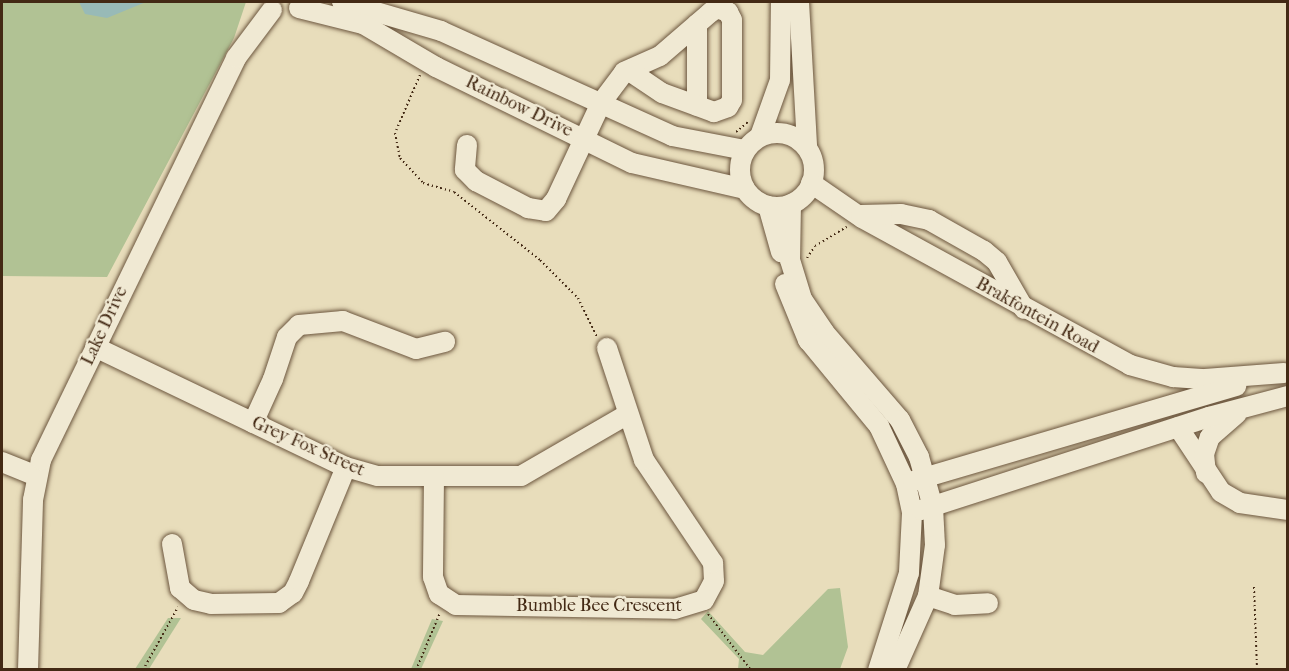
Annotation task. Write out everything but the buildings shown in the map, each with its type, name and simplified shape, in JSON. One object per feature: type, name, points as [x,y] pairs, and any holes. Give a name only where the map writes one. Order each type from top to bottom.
[{"type":"street","name":"Rainbow Drive","points":[[342,2],[441,31],[672,136],[723,148],[745,150]]},
{"type":"street","points":[[781,2],[780,80],[760,136],[745,150],[740,170],[745,189],[768,206],[779,240],[787,292],[798,323],[820,359],[879,426],[906,484],[912,513],[913,546],[905,592],[878,669]]},
{"type":"street","points":[[768,206],[791,204],[811,183],[814,165],[807,147],[799,2]]},
{"type":"street","name":"Rainbow Drive","points":[[269,6],[286,14],[302,5],[352,20],[428,63],[648,169],[704,177],[745,189]]},
{"type":"street","name":"Lake Drive","points":[[28,669],[36,476],[48,442],[236,58],[269,6]]},
{"type":"street","points":[[467,145],[465,170],[476,182],[541,212],[552,207],[601,103],[619,77],[629,71],[660,56],[717,8],[728,12],[732,20],[732,100],[722,111],[697,106],[662,93],[629,71]]},
{"type":"street","points":[[697,24],[697,106]]},
{"type":"street","points":[[660,56],[662,93]]},
{"type":"street","points":[[760,136],[786,133],[807,147]]},
{"type":"street","name":"Brakfontein Road","points":[[811,183],[862,217],[1023,309],[1130,365],[1173,377],[1219,378],[1286,372]]},
{"type":"street","points":[[791,204],[790,260],[802,299],[824,332],[900,420],[925,477],[933,507],[935,545],[928,596],[895,669]]},
{"type":"street","points":[[862,217],[914,216],[948,230],[997,262],[1023,309]]},
{"type":"street","points":[[253,423],[273,379],[287,337],[299,325],[343,321],[416,349],[446,342]]},
{"type":"street","name":"Grey Fox Street","points":[[95,347],[345,467],[378,476],[511,478],[532,472],[628,414]]},
{"type":"street","name":"Bumble Bee Crescent","points":[[446,600],[466,607],[675,609],[699,603],[710,592],[713,563],[652,475],[628,414],[607,348]]},
{"type":"street","name":"Brakfontein Road","points":[[906,484],[1286,372]]},
{"type":"street","points":[[1185,425],[1210,403],[1236,386]]},
{"type":"street","points":[[912,513],[1185,425],[1287,396]]},
{"type":"street","points":[[1206,474],[1204,454],[1210,437],[1225,421],[1251,405]]},
{"type":"street","points":[[1131,417],[1182,414],[1206,474],[1231,499],[1287,510]]},
{"type":"street","points":[[2,462],[36,476]]},
{"type":"street","points":[[172,544],[176,578],[185,595],[212,604],[271,605],[287,599],[299,581],[345,467]]},
{"type":"street","points":[[434,477],[433,577],[439,594],[446,600]]},
{"type":"street","points":[[928,596],[955,605],[988,603]]},
{"type":"path","points":[[428,63],[407,98],[394,133],[400,158],[423,183],[454,192],[540,260],[578,298],[596,335],[607,348]]},
{"type":"path","points":[[723,148],[756,115]]},
{"type":"path","points":[[805,262],[815,246],[862,217]]},
{"type":"path","points":[[1254,587],[1257,669]]},
{"type":"path","points":[[143,669],[185,595]]},
{"type":"path","points":[[416,669],[446,600]]},
{"type":"path","points":[[699,603],[751,669]]},
{"type":"green space","points":[[2,2],[246,2],[234,38],[107,277],[2,276]]},
{"type":"green space","points":[[840,588],[848,647],[840,669],[738,669],[739,659],[701,619],[708,611],[745,652],[763,655],[828,589]]},
{"type":"green space","points":[[168,618],[181,618],[149,669],[135,669]]},
{"type":"green space","points":[[432,619],[443,621],[421,669],[411,669]]},
{"type":"water","points":[[79,2],[146,2],[107,18],[85,14]]}]
